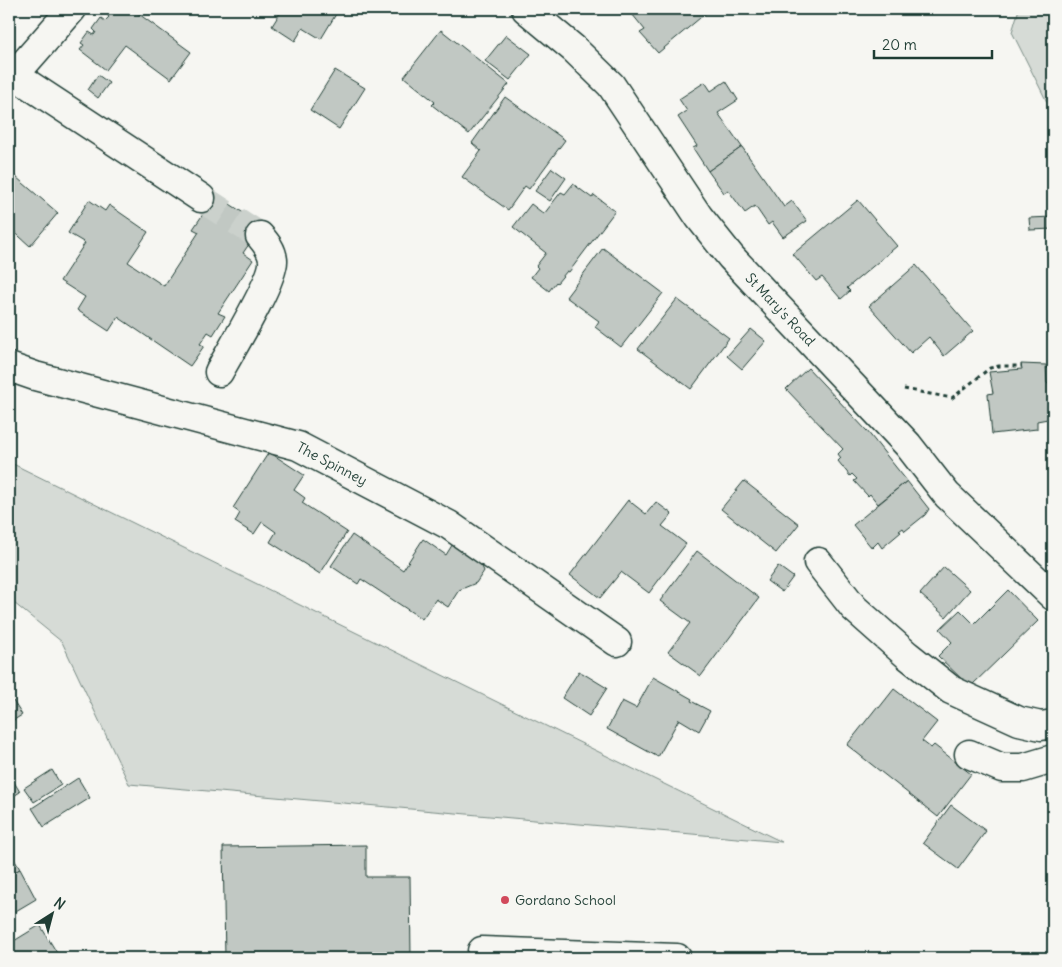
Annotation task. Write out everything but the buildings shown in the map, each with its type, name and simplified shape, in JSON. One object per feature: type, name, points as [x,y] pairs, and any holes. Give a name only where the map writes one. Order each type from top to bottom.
[{"type":"street","points":[[72,9],[11,78],[201,198]]},
{"type":"street","name":"St Mary's Road","points":[[526,9],[574,48],[611,85],[699,217],[731,257],[908,445],[947,495],[1053,596]]},
{"type":"street","points":[[219,372],[268,283],[273,261],[268,245],[260,236]]},
{"type":"street","name":"The Spinney","points":[[9,367],[34,376],[298,446],[449,525],[617,642]]},
{"type":"street","points":[[818,562],[854,608],[907,655],[951,690],[1019,721],[1041,726],[1053,724]]},
{"type":"street","points":[[969,754],[1002,768],[1023,768],[1053,758]]},
{"type":"street","points":[[482,951],[677,958]]},
{"type":"path","points":[[898,388],[952,398],[990,368],[1022,366]]},
{"type":"path","points":[[1047,367],[1053,368]]},
{"type":"shaded area","points":[[1019,9],[1053,9],[1053,114],[1012,32]]},
{"type":"shaded area","points":[[9,462],[782,842],[129,784],[62,642],[9,599]]},
{"type":"tunnel","points":[[201,198],[260,236]]},
{"type":"place","name":"Gordano School","points":[[505,900]]}]
